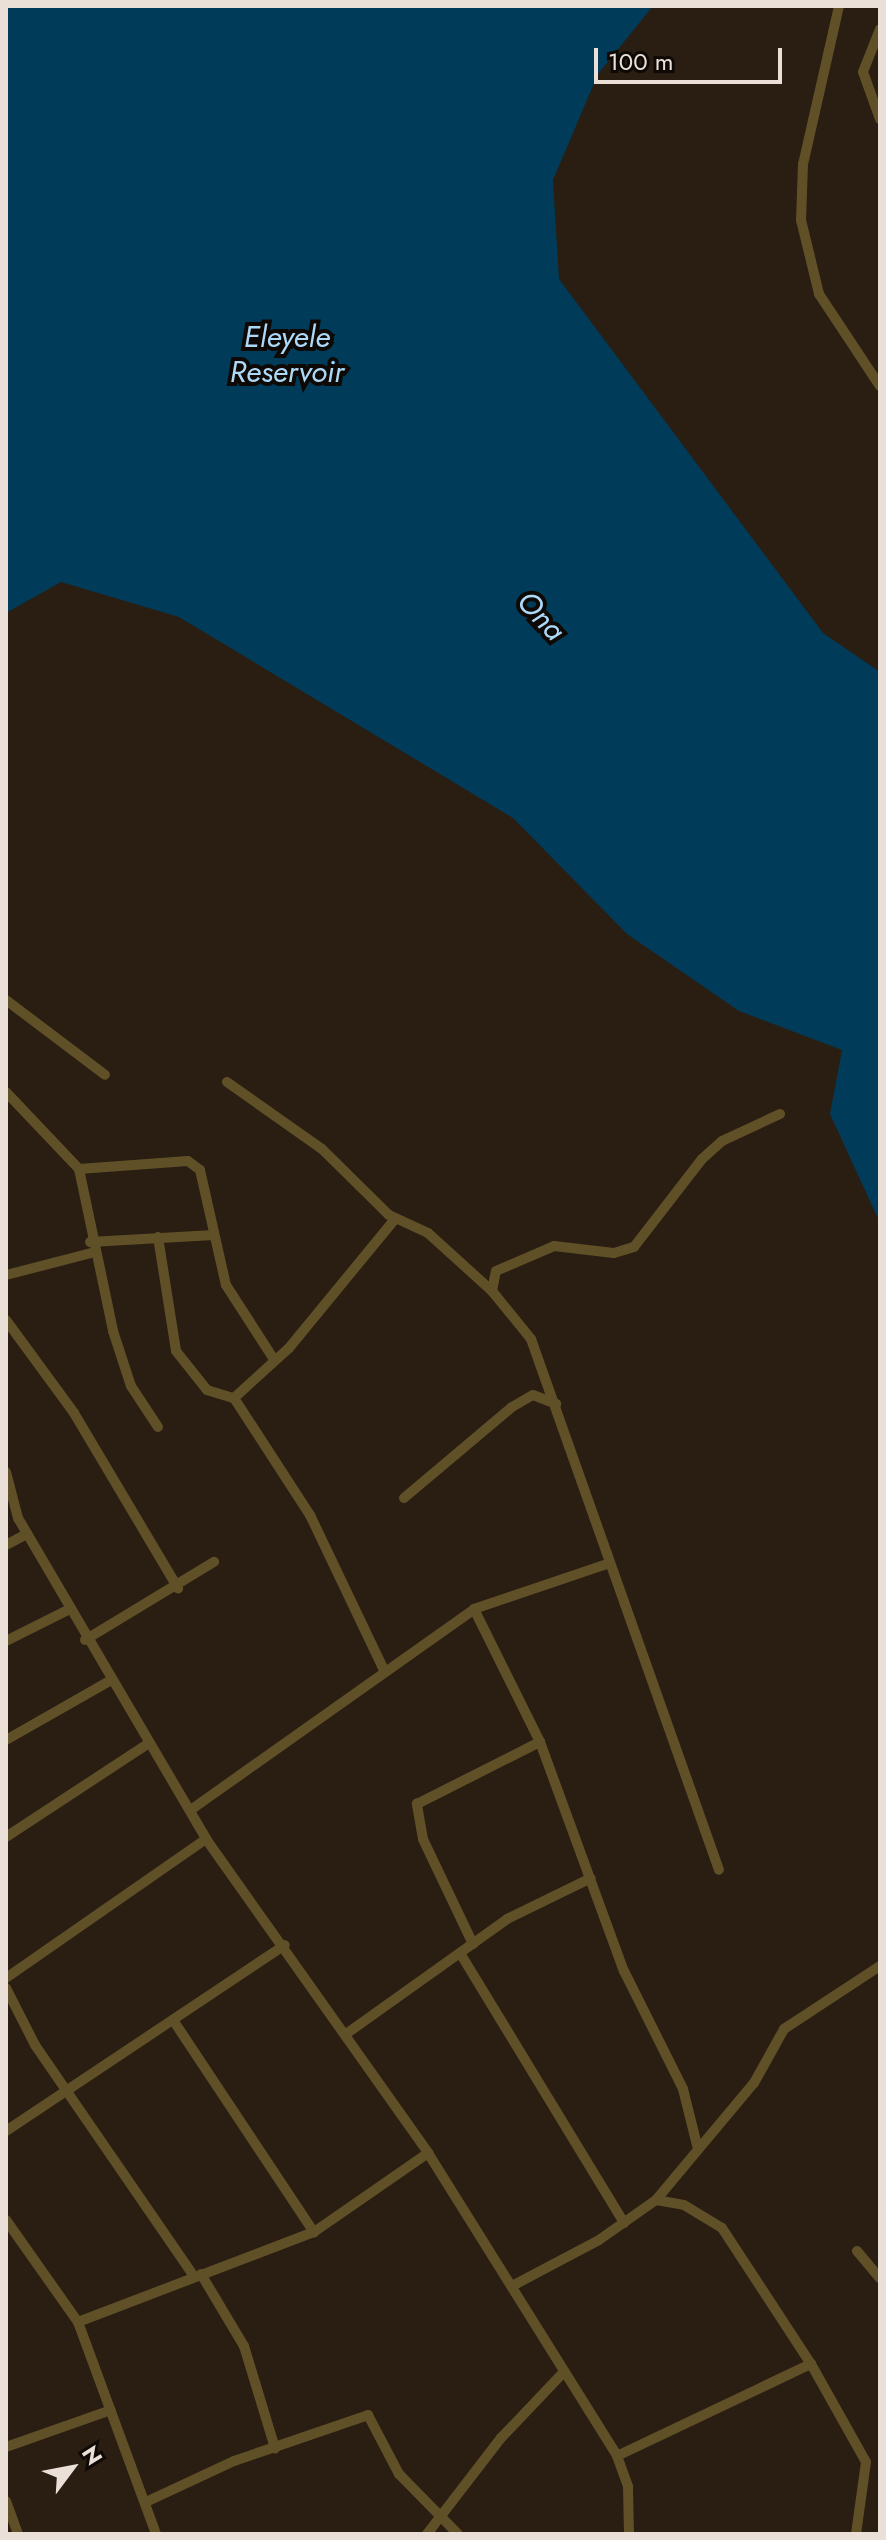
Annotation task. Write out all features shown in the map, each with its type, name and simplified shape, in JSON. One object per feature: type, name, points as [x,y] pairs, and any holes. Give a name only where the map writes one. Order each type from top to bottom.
[{"type":"street","points":[[839,6],[803,164],[801,220],[819,294],[880,386]]},
{"type":"street","points":[[880,29],[863,72],[880,119]]},
{"type":"street","points":[[6,1000],[105,1075]]},
{"type":"street","points":[[227,1082],[322,1149],[395,1219],[428,1233],[492,1291],[531,1339],[557,1405],[607,1564],[629,1600],[719,1870]]},
{"type":"street","points":[[6,1092],[79,1169],[90,1247],[131,1386],[158,1427]]},
{"type":"street","points":[[492,1291],[496,1271],[554,1246],[614,1253],[634,1247],[712,1150],[780,1114]]},
{"type":"street","points":[[79,1169],[188,1161],[200,1170],[226,1285],[275,1361]]},
{"type":"street","points":[[234,1398],[275,1361],[395,1219]]},
{"type":"street","points":[[6,1275],[90,1247],[158,1237],[214,1235]]},
{"type":"street","points":[[158,1237],[176,1351],[207,1390],[234,1398],[310,1515],[384,1670]]},
{"type":"street","points":[[6,1320],[74,1413],[178,1588]]},
{"type":"street","points":[[404,1498],[512,1407],[533,1395],[557,1405]]},
{"type":"street","points":[[6,1472],[27,1534],[85,1640],[192,1809],[206,1839],[285,1945],[428,2153],[514,2285],[562,2374],[617,2456],[628,2487],[629,2534]]},
{"type":"street","points":[[6,1545],[27,1534]]},
{"type":"street","points":[[85,1640],[178,1588],[214,1562]]},
{"type":"street","points":[[192,1809],[474,1609],[607,1564]]},
{"type":"street","points":[[6,1641],[70,1609]]},
{"type":"street","points":[[474,1609],[540,1742],[624,1971],[683,2089],[697,2145]]},
{"type":"street","points":[[6,1740],[111,1680]]},
{"type":"street","points":[[473,1944],[423,1839],[417,1804],[540,1742]]},
{"type":"street","points":[[6,1837],[149,1743]]},
{"type":"street","points":[[6,1978],[206,1839]]},
{"type":"street","points":[[346,2034],[527,1907],[591,1878]]},
{"type":"street","points":[[6,2131],[72,2091],[285,1945]]},
{"type":"street","points":[[460,1953],[624,2223]]},
{"type":"street","points":[[514,2285],[624,2223],[656,2200],[697,2145],[754,2083],[784,2029],[880,1966]]},
{"type":"street","points":[[6,1988],[35,2045],[72,2091],[244,2346],[275,2448]]},
{"type":"street","points":[[173,2020],[314,2232]]},
{"type":"street","points":[[78,2322],[314,2232],[428,2153]]},
{"type":"street","points":[[656,2200],[684,2205],[722,2228],[811,2364],[866,2462],[856,2534]]},
{"type":"street","points":[[6,2220],[78,2322],[156,2534]]},
{"type":"street","points":[[857,2251],[880,2278]]},
{"type":"street","points":[[617,2456],[811,2364]]},
{"type":"street","points":[[427,2534],[501,2438],[562,2374]]},
{"type":"street","points":[[6,2447],[111,2410]]},
{"type":"street","points":[[146,2502],[275,2448],[368,2415],[399,2474],[458,2534]]},
{"type":"street","points":[[6,2501],[18,2534]]},
{"type":"water","name":"Eleyele Reservoir","points":[[6,6],[653,6],[598,74],[553,180],[559,279],[823,633],[880,672],[880,1223],[830,1114],[842,1050],[739,1011],[627,934],[513,818],[179,617],[61,582],[6,613]]},
{"type":"water label","name":"Ona","points":[[541,616]]}]
